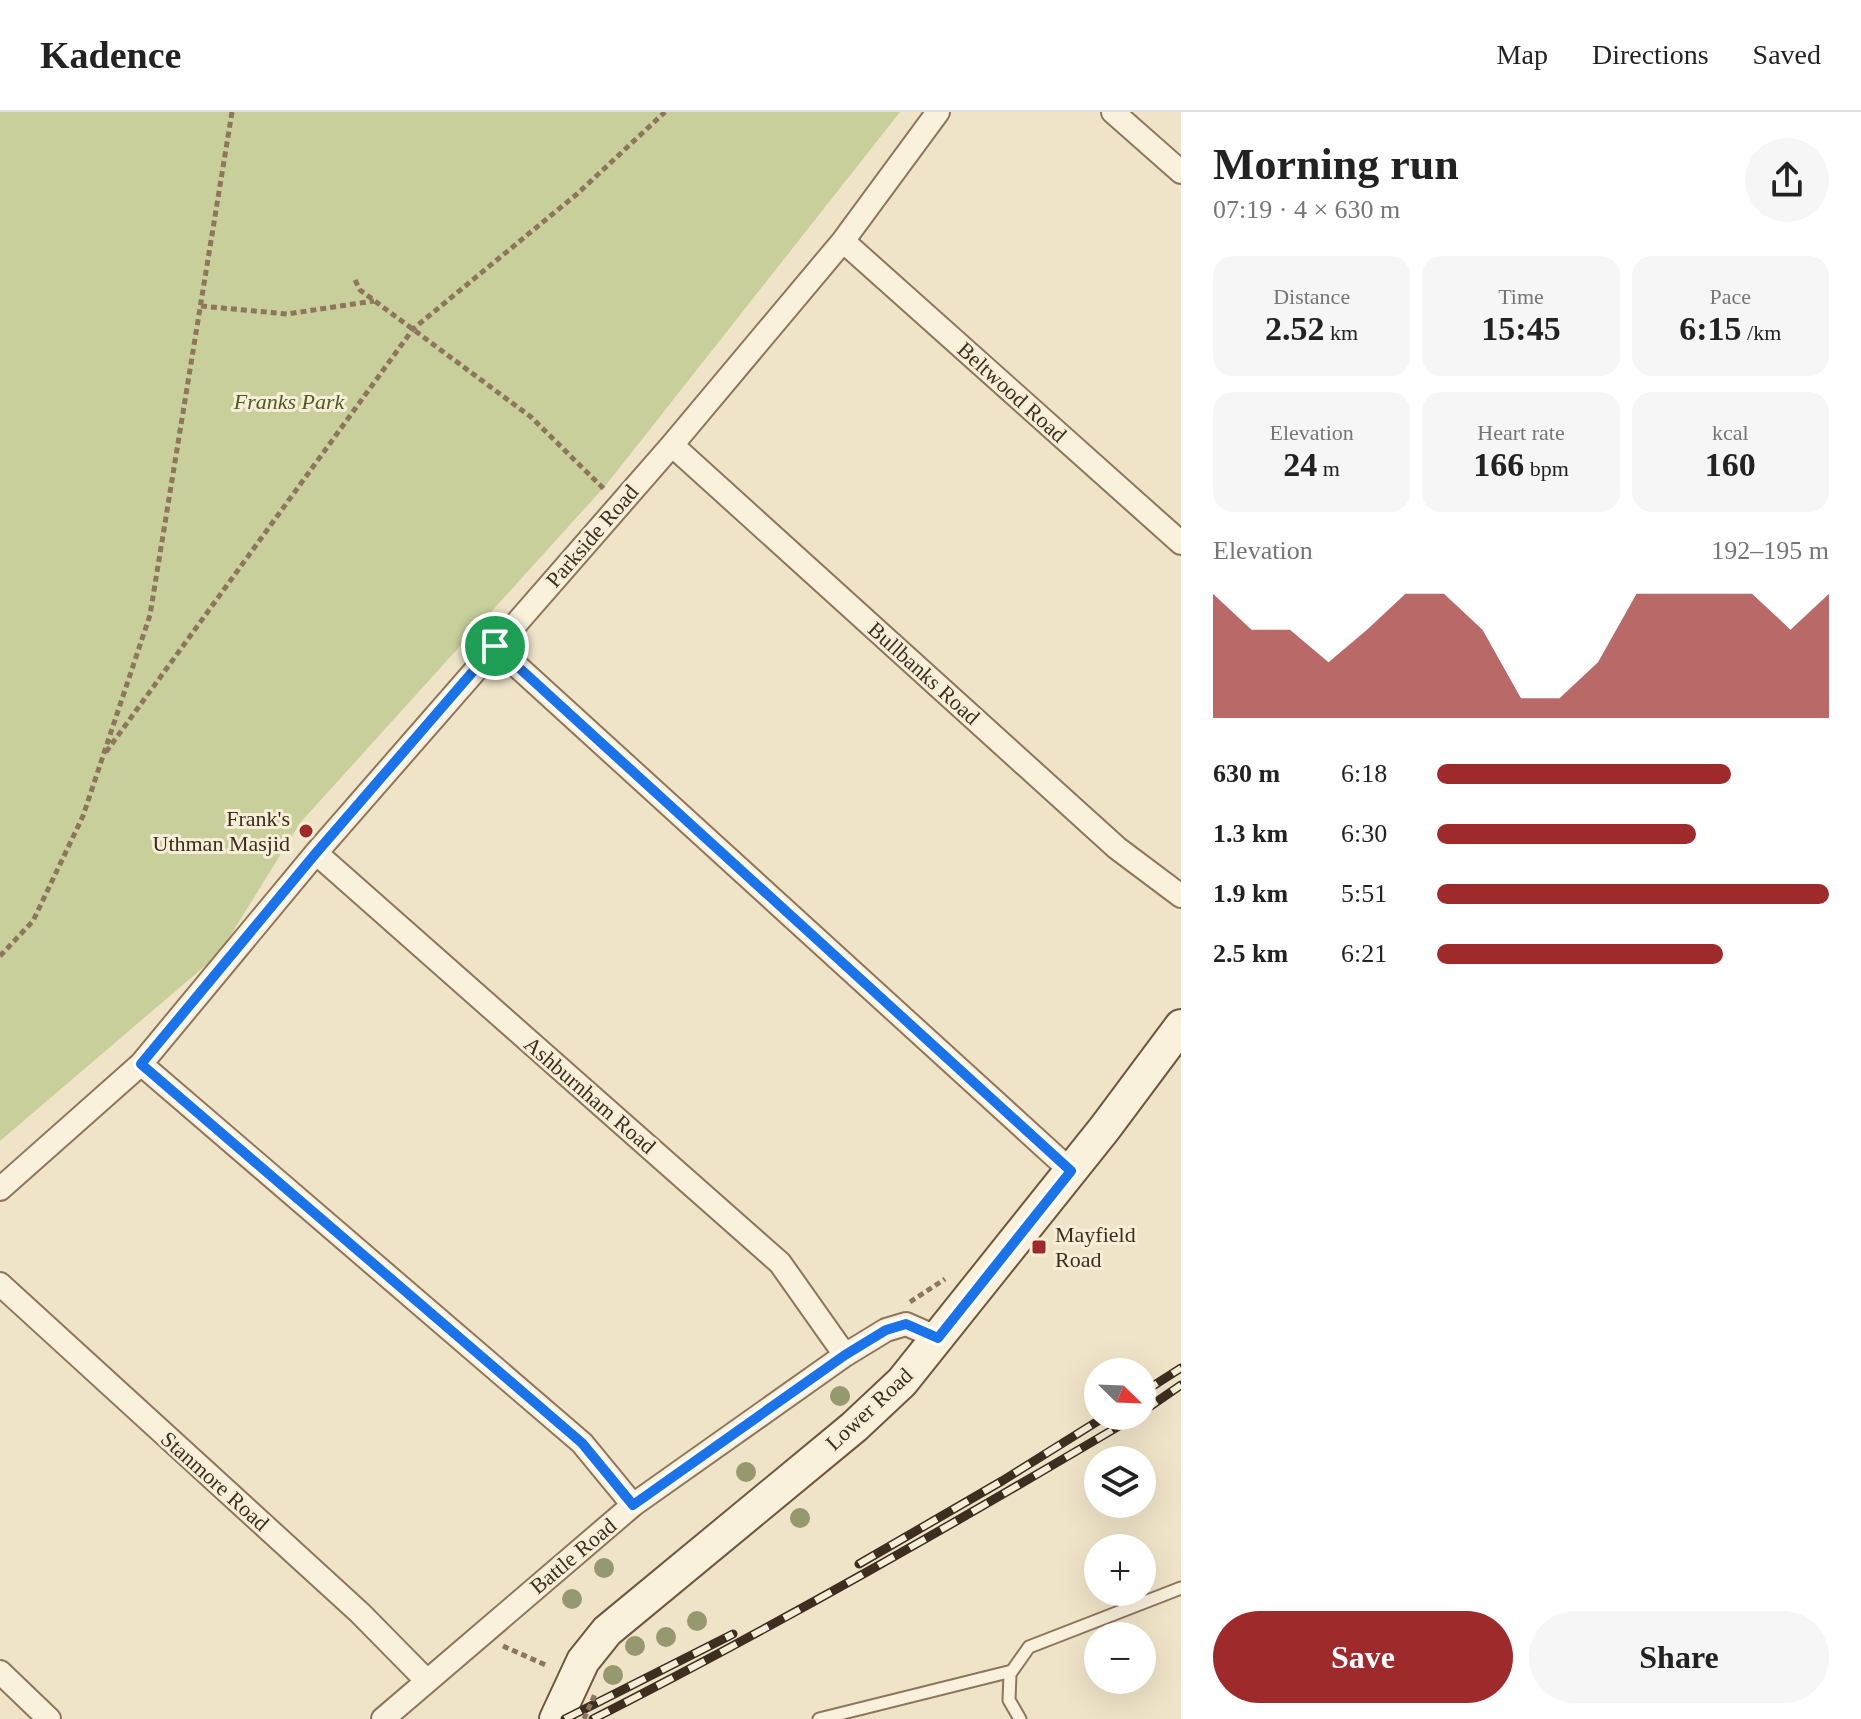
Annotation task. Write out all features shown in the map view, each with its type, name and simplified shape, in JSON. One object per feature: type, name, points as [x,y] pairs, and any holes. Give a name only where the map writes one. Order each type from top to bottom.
[{"type":"main road","name":"Lower Road","points":[[568,1713],[583,1661],[607,1631],[854,1427],[902,1382],[1071,1171],[1181,1026]]},
{"type":"street","name":"Parkside Road","points":[[0,1189],[141,1064],[316,853],[672,445],[843,241],[938,112]]},
{"type":"street","points":[[1113,112],[1179,164]]},
{"type":"street","name":"Beltwood Road","points":[[843,241],[1181,543]]},
{"type":"street","name":"Bullbanks Road","points":[[672,445],[1117,848],[1181,896]]},
{"type":"street","points":[[495,646],[1071,1171]]},
{"type":"street","name":"Ashburnham Road","points":[[316,853],[780,1263],[845,1355]]},
{"type":"street","points":[[141,1064],[582,1443],[633,1505]]},
{"type":"street","name":"Stanmore Road","points":[[0,1284],[360,1613],[427,1681]]},
{"type":"street","points":[[886,1330],[906,1324],[938,1338]]},
{"type":"street","name":"Battle Road","points":[[383,1719],[633,1505],[845,1355],[886,1330]]},
{"type":"street","points":[[0,1672],[49,1719]]},
{"type":"lane","points":[[1020,1719],[1009,1700],[1010,1674],[1029,1647],[1181,1588]]},
{"type":"lane","points":[[819,1719],[1012,1671]]},
{"type":"path","points":[[0,956],[33,921],[83,816],[150,615],[232,112]]},
{"type":"path","points":[[103,756],[413,329],[577,194],[665,112]]},
{"type":"path","points":[[355,280],[360,290],[531,417],[619,505]]},
{"type":"path","points":[[201,306],[287,314],[375,301]]},
{"type":"path","points":[[886,1330],[901,1308],[963,1267],[992,1266]]},
{"type":"path","points":[[501,1645],[551,1667]]},
{"type":"path","points":[[568,1713],[595,1694]]},
{"type":"green space","name":"Franks Park","points":[[0,112],[900,112],[606,485],[300,823],[219,954],[0,1141]]},
{"type":"railway","points":[[1156,1384],[1181,1368]]},
{"type":"railway","points":[[1156,1402],[1181,1385]]},
{"type":"railway","points":[[859,1564],[1084,1430]]},
{"type":"railway","points":[[593,1719],[867,1572],[1112,1430]]},
{"type":"railway","points":[[565,1719],[733,1634]]},
{"type":"place","name":"Frank's Uthman Masjid","points":[[306,831]]},
{"type":"place","name":"Mayfield Road","points":[[1039,1247]]},
{"type":"route","points":[[495,646],[1071,1171],[992,1266],[938,1338],[906,1324],[886,1330],[845,1355],[633,1505],[582,1443],[141,1064],[316,853],[495,646]]}]
